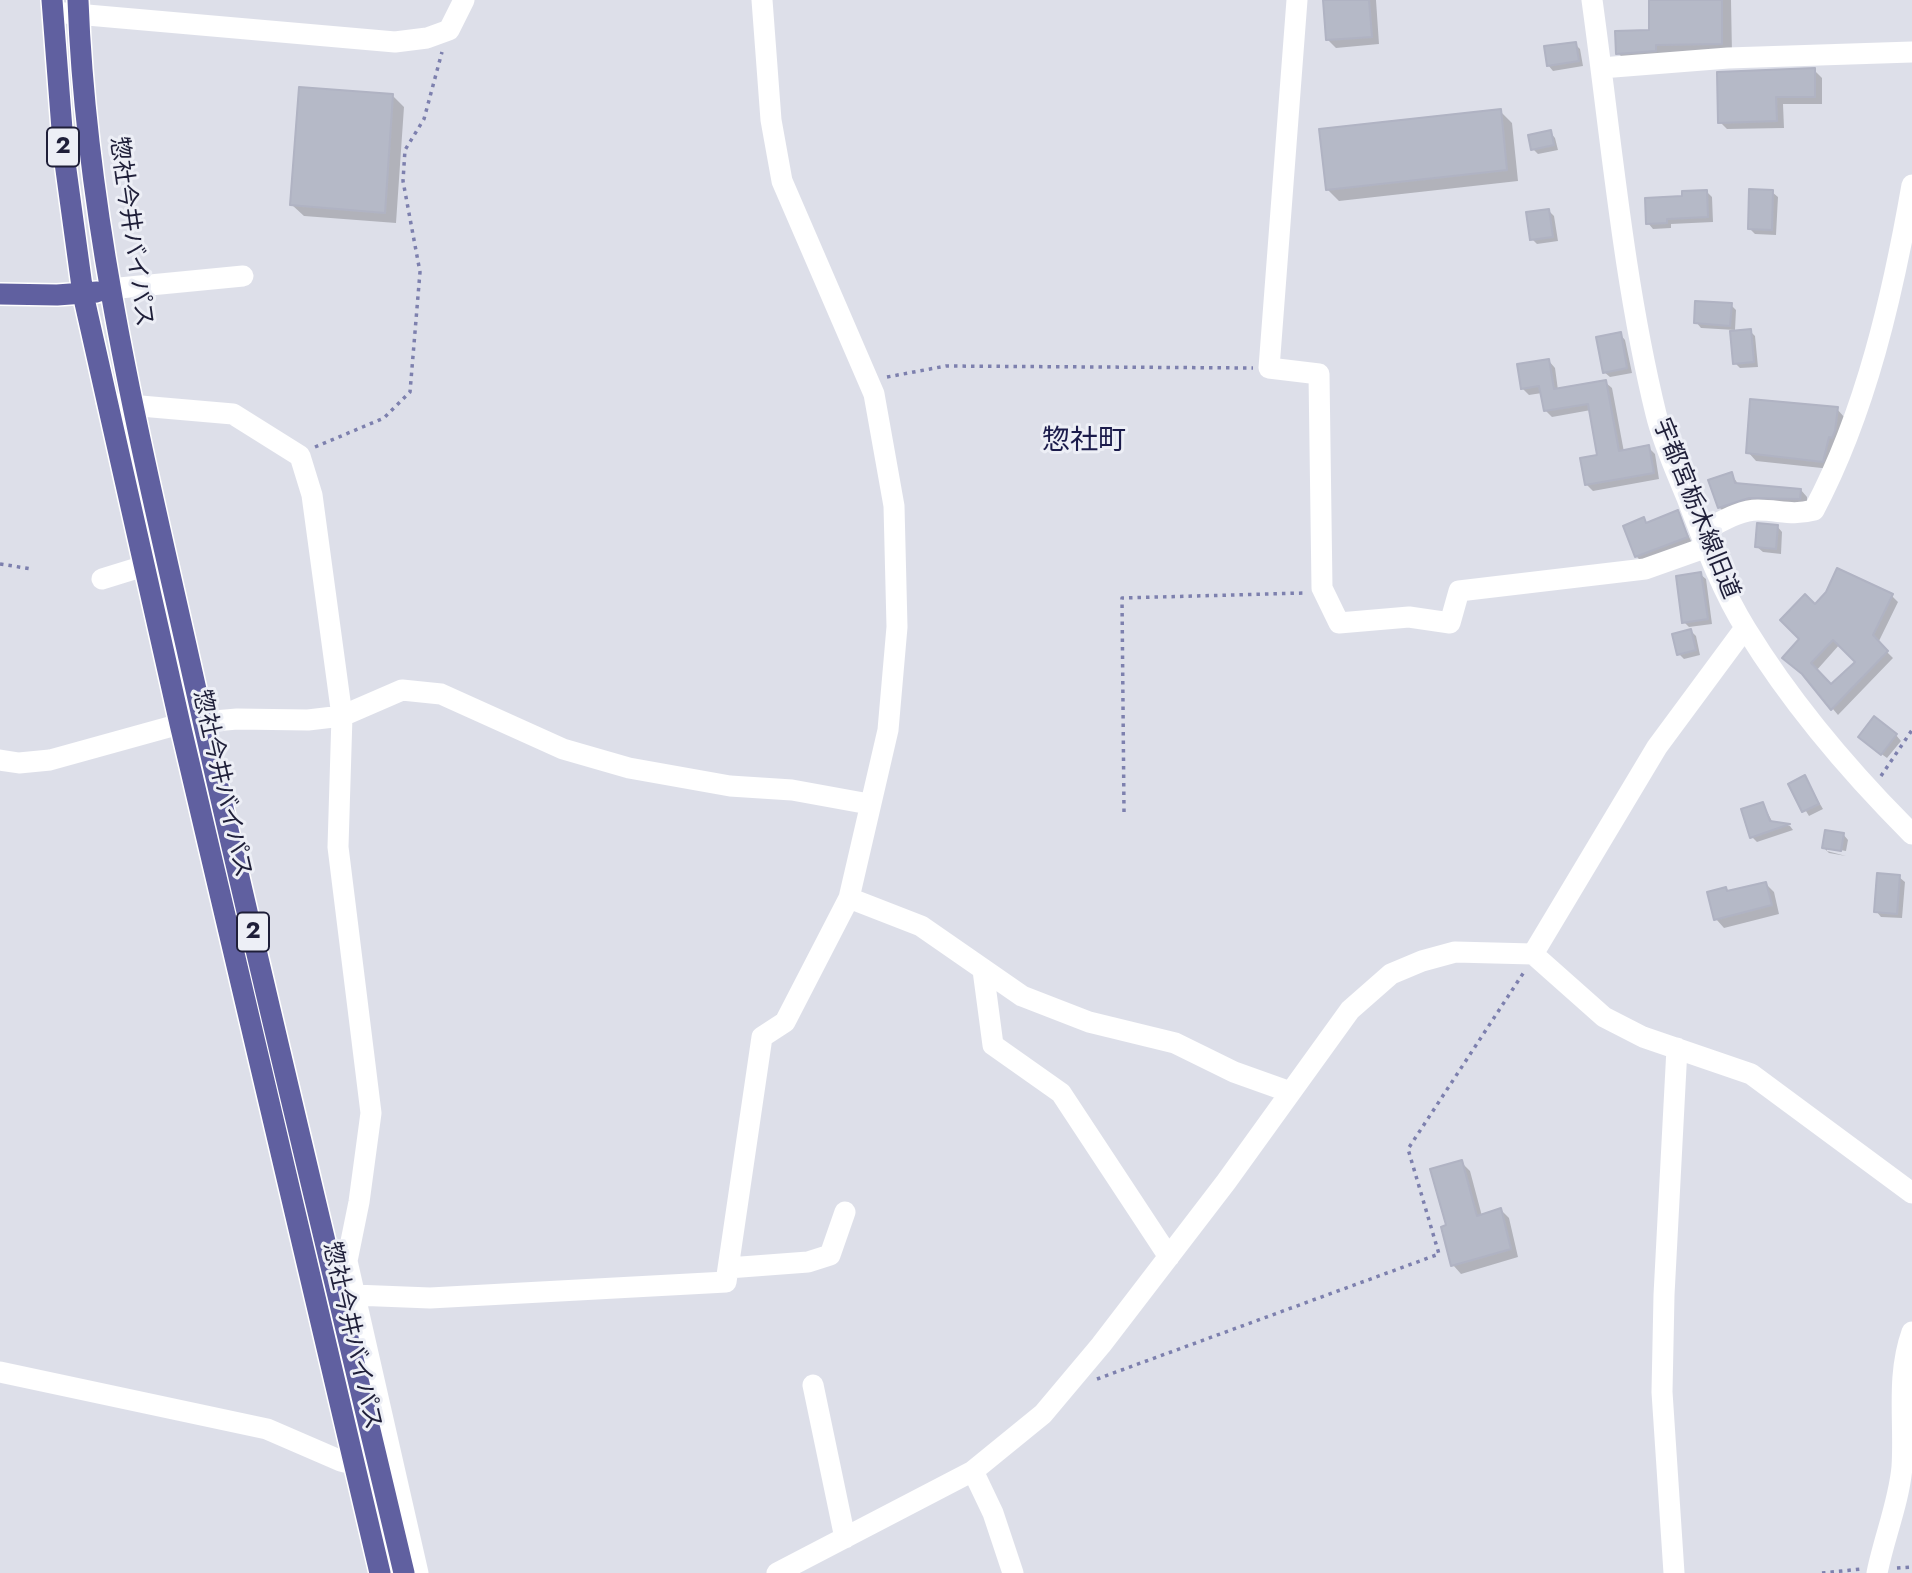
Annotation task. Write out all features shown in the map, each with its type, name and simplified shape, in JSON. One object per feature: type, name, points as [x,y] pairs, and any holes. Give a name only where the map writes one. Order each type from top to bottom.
[{"type":"main road","name":"惣社今井バイパス","points":[[52,6],[64,155],[83,294],[180,724],[380,1573]]},
{"type":"main road","name":"惣社今井バイパス","points":[[78,7],[91,152],[109,289],[132,404],[203,722],[404,1573]]},
{"type":"main road","points":[[0,294],[83,294],[109,289]]},
{"type":"street","points":[[52,6],[396,42],[427,38],[449,30],[464,0]]},
{"type":"street","points":[[354,1295],[430,1297],[726,1282],[762,1037],[785,1022],[849,898],[888,730],[897,627],[894,506],[877,405],[782,181],[771,120],[762,0]]},
{"type":"street","points":[[1297,0],[1269,368],[1319,374],[1324,592],[1339,623],[1409,617],[1450,623],[1459,591],[1646,569],[1703,540],[1738,514],[1758,510],[1795,515],[1814,510],[1830,480],[1859,405],[1912,185]]},
{"type":"street","name":"宇都宮栃木線旧道","points":[[1592,0],[1632,286],[1656,414],[1703,540],[1745,628],[1810,721],[1870,792],[1912,834]]},
{"type":"street","points":[[1601,68],[1728,58],[1912,52]]},
{"type":"street","points":[[109,289],[243,276]]},
{"type":"street","points":[[106,403],[233,414],[297,454],[312,495],[342,716],[338,847],[372,1113],[359,1202],[346,1261],[418,1573]]},
{"type":"street","points":[[102,579],[144,566]]},
{"type":"street","points":[[1533,954],[1657,747],[1745,628]]},
{"type":"street","points":[[0,760],[19,763],[50,760],[180,724],[308,720],[342,716],[402,690],[441,694],[563,749],[629,768],[730,786],[792,790],[869,804]]},
{"type":"street","points":[[849,898],[921,926],[1022,996],[1089,1023],[1175,1044],[1234,1072],[1290,1091]]},
{"type":"street","points":[[777,1573],[973,1471],[1027,1429],[1062,1391],[1169,1257],[1350,1010],[1391,974],[1422,961],[1455,952],[1533,954],[1604,1017],[1643,1037],[1751,1074],[1912,1193]]},
{"type":"street","points":[[983,970],[993,1045],[1061,1093],[1169,1257]]},
{"type":"street","points":[[1674,1573],[1662,1392],[1664,1295],[1677,1048]]},
{"type":"street","points":[[728,1268],[808,1262],[830,1255],[845,1212]]},
{"type":"street","points":[[1878,1570],[1902,1468],[1900,1405],[1904,1356],[1912,1332]]},
{"type":"street","points":[[0,1371],[267,1429],[355,1465],[380,1471]]},
{"type":"street","points":[[813,1385],[845,1538]]},
{"type":"street","points":[[973,1471],[993,1513],[1013,1573]]},
{"type":"path","points":[[297,454],[384,418],[410,392],[420,272],[402,181],[405,150],[424,118],[449,30]]},
{"type":"path","points":[[867,380],[946,366],[1269,368]]},
{"type":"path","points":[[0,564],[32,569]]},
{"type":"path","points":[[1124,812],[1122,598],[1324,592]]},
{"type":"path","points":[[1870,792],[1912,730]]},
{"type":"path","points":[[1062,1391],[1438,1254],[1408,1149],[1517,986],[1533,954]]},
{"type":"path","points":[[1822,1573],[1878,1570]]},
{"type":"building","points":[[1323,0],[1369,0],[1372,37],[1326,40]]},
{"type":"building","points":[[1649,0],[1722,0],[1722,44],[1656,45],[1656,51],[1616,54],[1615,31],[1649,30]]},
{"type":"building","points":[[1576,42],[1579,61],[1547,66],[1544,46]]},
{"type":"building","points":[[1815,68],[1815,97],[1776,97],[1777,121],[1718,123],[1717,72]]},
{"type":"building","points":[[299,87],[393,94],[385,213],[290,205]]},
{"type":"building","points":[[1501,109],[1507,170],[1326,190],[1319,129]]},
{"type":"building","points":[[1551,130],[1554,145],[1531,150],[1528,135]]},
{"type":"building","points":[[1749,189],[1773,190],[1772,230],[1748,229]]},
{"type":"building","points":[[1707,190],[1708,217],[1667,219],[1667,223],[1646,224],[1645,198],[1682,196],[1682,191]]},
{"type":"building","points":[[1549,209],[1553,237],[1530,240],[1526,212]]},
{"type":"building","points":[[1695,301],[1732,303],[1730,326],[1694,323]]},
{"type":"building","points":[[1751,329],[1754,362],[1733,364],[1730,331]]},
{"type":"building","points":[[1621,332],[1627,368],[1603,373],[1596,337]]},
{"type":"building","points":[[1549,359],[1554,389],[1606,380],[1619,451],[1649,445],[1654,473],[1585,485],[1580,458],[1597,455],[1588,404],[1544,411],[1539,386],[1521,389],[1517,364]]},
{"type":"building","points":[[1750,399],[1838,407],[1835,431],[1832,438],[1829,437],[1823,462],[1746,453]]},
{"type":"building","points":[[1732,472],[1735,483],[1801,489],[1800,499],[1749,498],[1718,508],[1708,480]]},
{"type":"building","points":[[1678,510],[1688,537],[1635,557],[1623,526],[1644,517],[1646,523]]},
{"type":"building","points":[[1757,523],[1778,525],[1776,549],[1755,547]]},
{"type":"building","points":[[1837,568],[1893,594],[1873,635],[1888,651],[1831,710],[1802,674],[1782,658],[1799,639],[1780,620],[1805,594],[1815,604],[1826,592]],"holes":[[[1833,640],[1855,662],[1831,684],[1811,663]]]},
{"type":"building","points":[[1701,572],[1708,619],[1682,623],[1676,576]]},
{"type":"building","points":[[1691,629],[1696,650],[1677,655],[1672,634]]},
{"type":"building","points":[[1874,716],[1897,734],[1881,755],[1858,737]]},
{"type":"building","points":[[1805,775],[1819,804],[1802,812],[1788,784]]},
{"type":"building","points":[[1763,802],[1770,821],[1790,824],[1750,838],[1741,809]]},
{"type":"building","points":[[1825,830],[1844,833],[1841,851],[1822,848]]},
{"type":"building","points":[[1877,873],[1900,875],[1897,914],[1874,912]]},
{"type":"building","points":[[1766,882],[1772,905],[1714,920],[1707,892],[1726,887],[1727,891]]},
{"type":"building","points":[[1462,1160],[1477,1216],[1501,1208],[1511,1249],[1451,1266],[1441,1227],[1446,1225],[1430,1169]]},
{"type":"district","name":"惣社町","points":[[1084,442]]}]
